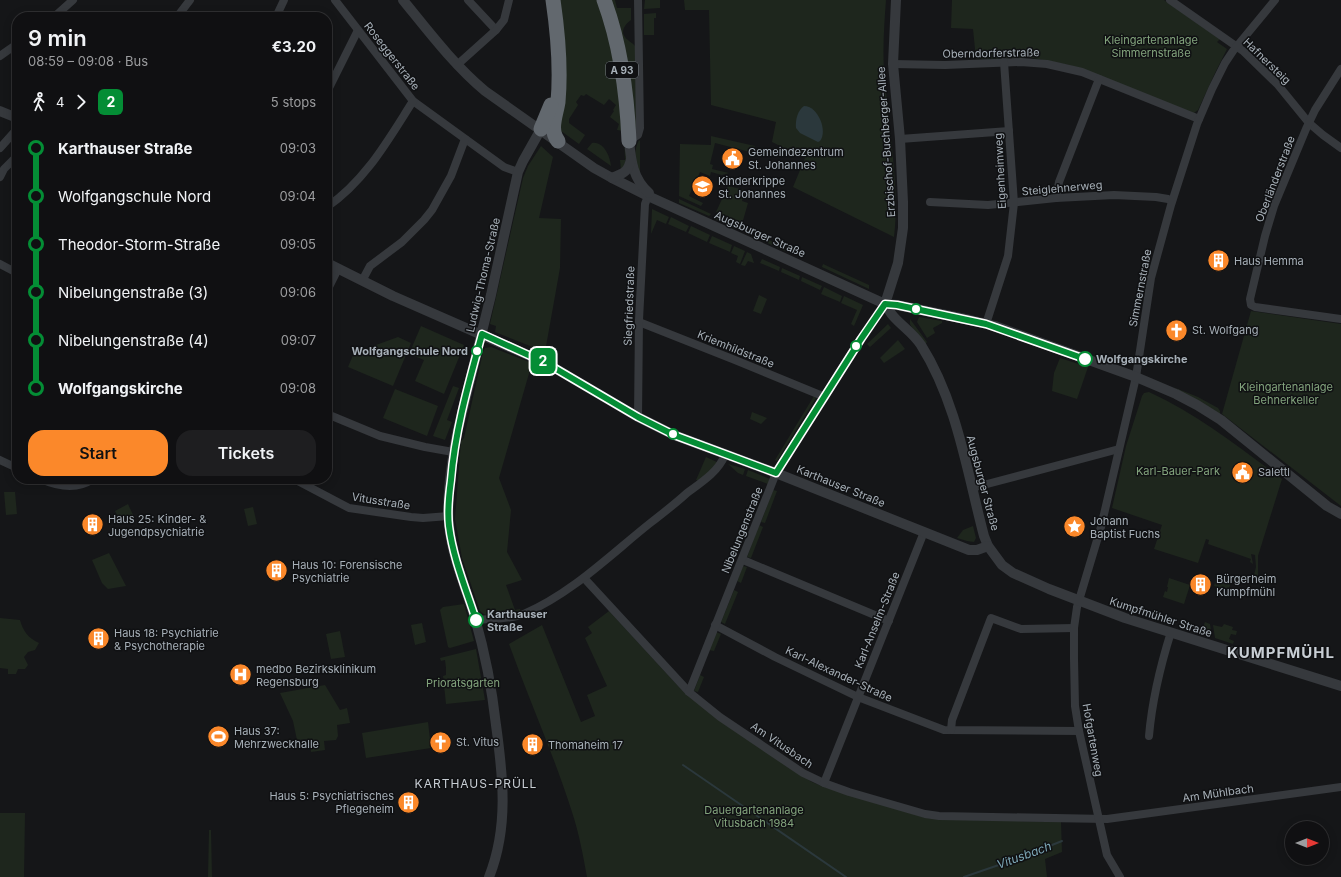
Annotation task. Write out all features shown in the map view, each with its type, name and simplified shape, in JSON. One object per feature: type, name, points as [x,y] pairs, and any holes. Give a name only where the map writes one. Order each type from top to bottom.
[{"type":"highway","points":[[553,0],[558,37],[558,101],[553,127],[554,136],[558,141]]},
{"type":"highway","name":"A 93","points":[[604,0],[613,26],[619,52],[628,107],[630,141]]},
{"type":"highway","points":[[541,129],[551,105],[558,79]]},
{"type":"street","points":[[60,12],[74,0]]},
{"type":"street","points":[[181,12],[190,0]]},
{"type":"street","points":[[278,12],[284,0]]},
{"type":"street","name":"Roseggerstraße","points":[[336,0],[413,101],[504,167],[518,172]]},
{"type":"street","name":"Augsburger Straße","points":[[403,0],[439,45],[471,79],[485,91],[541,129],[597,170],[652,198],[885,304],[893,316],[920,344],[943,388],[956,426],[984,536],[988,546],[1002,566]]},
{"type":"street","points":[[468,0],[496,30]]},
{"type":"street","points":[[457,65],[496,30],[504,20],[509,0]]},
{"type":"street","points":[[638,0],[640,128],[638,135],[630,141],[631,159],[635,174],[641,185],[652,198]]},
{"type":"street","name":"Erzbischof-Buchberger-Allee","points":[[885,304],[897,269],[902,241],[903,202],[900,139],[893,64],[896,0]]},
{"type":"street","name":"Simmernstraße","points":[[1078,602],[1101,527],[1136,377],[1151,278],[1172,201],[1199,119],[1218,75],[1237,46],[1275,0]]},
{"type":"street","name":"Hafnersteig","points":[[1172,1],[1237,46],[1278,86],[1309,122],[1341,148]]},
{"type":"street","points":[[332,82],[358,30]]},
{"type":"street","points":[[0,56],[12,48]]},
{"type":"street","name":"Eigenheimweg","points":[[986,324],[1008,256],[1014,203],[1004,62]]},
{"type":"street","name":"Oberndorferstraße","points":[[893,64],[945,65],[1021,62],[1070,68],[1199,119]]},
{"type":"street","name":"Oberländerstraße","points":[[1341,69],[1309,122],[1274,206],[1256,270],[1250,299],[1251,305],[1255,307],[1341,319]]},
{"type":"street","points":[[1056,198],[1059,182],[1098,79]]},
{"type":"street","points":[[332,204],[341,198],[359,180],[377,157],[413,101]]},
{"type":"street","points":[[0,112],[12,116]]},
{"type":"street","name":"Ludwig-Thoma-Straße","points":[[489,877],[498,848],[501,832],[503,776],[492,691],[476,620],[452,544],[448,506],[453,452],[464,401],[482,334],[518,172],[541,129]]},
{"type":"street","points":[[900,139],[1009,131]]},
{"type":"street","points":[[0,148],[12,135]]},
{"type":"street","points":[[362,281],[370,266],[402,242],[432,210],[451,176],[466,139]]},
{"type":"street","points":[[612,178],[627,170],[631,159]]},
{"type":"street","points":[[0,177],[4,169],[12,161]]},
{"type":"street","name":"Steiglehnerweg","points":[[930,202],[974,205],[1014,203],[1056,198],[1128,195],[1156,197],[1172,201]]},
{"type":"street","name":"Siegfriedstraße","points":[[638,417],[639,322],[645,204],[652,198]]},
{"type":"street","points":[[0,264],[12,270]]},
{"type":"street","name":"Karthauser Straße","points":[[332,266],[362,281],[546,363],[638,417],[674,435],[776,473],[969,550],[977,550],[988,546]]},
{"type":"street","points":[[332,281],[338,269]]},
{"type":"street","points":[[885,304],[986,324],[1136,377],[1176,394],[1221,420],[1327,506],[1341,514]]},
{"type":"street","name":"Nibelungenstraße","points":[[689,692],[715,625],[743,560],[776,473],[885,304]]},
{"type":"street","points":[[904,326],[911,308]]},
{"type":"street","name":"Kriemhildstraße","points":[[639,322],[825,397]]},
{"type":"street","points":[[332,416],[380,436],[453,452]]},
{"type":"street","points":[[972,488],[1119,449]]},
{"type":"street","points":[[476,620],[516,617],[551,600],[584,578],[641,530],[711,475],[722,463],[725,455]]},
{"type":"street","points":[[0,460],[12,466]]},
{"type":"street","points":[[54,484],[75,486],[83,484]]},
{"type":"street","name":"Vitusstraße","points":[[303,484],[349,508],[423,518],[449,516]]},
{"type":"street","name":"Karl-Anselm-Straße","points":[[824,783],[924,532]]},
{"type":"street","points":[[743,560],[889,621]]},
{"type":"street","name":"Kumpfmühler Straße","points":[[1002,566],[1017,575],[1078,602],[1341,686]]},
{"type":"street","name":"Am Vitusbach","points":[[584,578],[689,692],[720,716],[803,773],[824,783],[868,798],[925,814],[939,816],[1098,819]]},
{"type":"street","name":"Hofgartenweg","points":[[1078,602],[1074,628],[1075,706],[1079,731],[1107,855],[1120,877]]},
{"type":"street","points":[[951,730],[952,720],[991,618],[1021,629],[1074,628]]},
{"type":"street","name":"Karl-Alexander-Straße","points":[[715,625],[775,657],[858,697],[944,730],[1079,731]]},
{"type":"street","points":[[1149,736],[1153,703],[1160,668],[1171,632]]},
{"type":"street","name":"Am Mühlbach","points":[[1098,819],[1341,787]]},
{"type":"green space","points":[[557,0],[600,0],[602,4],[615,47],[624,106],[627,146],[626,162],[622,171],[620,160],[625,160],[624,131],[617,130],[619,124],[610,117],[616,105],[609,99],[604,105],[586,94],[584,96],[581,95],[576,102],[578,105],[569,119],[569,123],[585,135],[579,144],[561,131],[556,125],[562,94],[563,79],[561,31]]},
{"type":"green space","points":[[609,0],[615,0],[617,8],[631,8],[631,20],[626,24],[623,32],[625,37],[636,47],[636,132]]},
{"type":"green space","points":[[645,0],[660,0],[660,8],[644,9]]},
{"type":"green space","points":[[684,0],[886,0],[884,72],[895,180],[896,218],[894,237],[793,187],[805,158],[772,142],[776,122],[711,105],[709,10],[685,10]]},
{"type":"green space","name":"Kleingartenanlage Simmernstraße","points":[[952,0],[1164,0],[1220,39],[1217,42],[1227,49],[1198,110],[1194,113],[1069,65],[1033,58],[976,59],[973,29],[951,28]]},
{"type":"green space","points":[[656,13],[656,18],[654,18],[654,35],[644,35],[644,14]]},
{"type":"green space","points":[[711,136],[755,146],[754,153],[715,143],[710,164],[713,165],[712,169],[729,173],[722,175],[711,172],[710,176],[700,172],[689,196],[703,203],[701,206],[679,196],[680,144],[711,145]]},
{"type":"green space","points":[[639,140],[640,173],[635,161],[636,148]]},
{"type":"green space","points":[[592,143],[600,144],[606,150],[611,166],[587,149]]},
{"type":"green space","points":[[541,146],[553,157],[539,218],[561,219],[560,268],[545,352],[495,332],[496,326],[490,324],[523,178],[528,166]]},
{"type":"green space","points":[[728,186],[745,190],[742,201],[748,203],[742,224],[716,212]]},
{"type":"green space","points":[[679,199],[711,214],[709,216],[679,203]]},
{"type":"green space","points":[[652,209],[669,217],[666,224],[657,220],[651,234]]},
{"type":"green space","points":[[716,216],[741,227],[736,229],[715,219]]},
{"type":"green space","points":[[671,217],[689,226],[686,232],[668,224]]},
{"type":"green space","points":[[691,226],[710,235],[707,242],[688,233]]},
{"type":"green space","points":[[712,236],[732,245],[730,252],[709,243]]},
{"type":"green space","points":[[765,238],[784,247],[785,251],[761,240]]},
{"type":"green space","points":[[734,246],[745,251],[740,264],[736,262],[738,256],[731,253]]},
{"type":"green space","points":[[747,252],[751,254],[754,263],[748,261],[745,266],[741,265]]},
{"type":"green space","points":[[762,259],[780,267],[779,271],[760,263]]},
{"type":"green space","points":[[823,264],[869,285],[869,289],[822,267]]},
{"type":"green space","points":[[782,268],[800,276],[799,280],[781,272]]},
{"type":"green space","points":[[802,277],[822,286],[820,290],[801,281]]},
{"type":"green space","points":[[824,287],[842,296],[840,302],[821,294]]},
{"type":"green space","points":[[759,295],[767,299],[761,314],[753,311]]},
{"type":"green space","points":[[844,296],[863,305],[854,326],[851,324],[857,310],[841,303]]},
{"type":"green space","name":"Kleingartenanlage Behnerkeller","points":[[1251,311],[1341,324],[1341,506],[1222,414]]},
{"type":"green space","points":[[919,317],[942,321],[942,323],[933,328],[935,333],[927,338],[917,322]]},
{"type":"green space","points":[[910,319],[927,342],[925,344],[911,326]]},
{"type":"green space","points":[[888,324],[891,328],[870,347],[867,344]]},
{"type":"green space","points":[[421,326],[464,345],[444,394],[415,381],[424,360],[409,354]]},
{"type":"green space","points":[[398,337],[411,343],[393,386],[348,367],[354,353]]},
{"type":"green space","points":[[898,340],[905,349],[884,363],[880,358]]},
{"type":"green space","points":[[491,347],[532,363],[499,478],[511,510],[507,552],[522,580],[506,585],[515,610],[520,609],[521,612],[494,616],[489,616],[480,611],[462,558],[455,519],[461,441],[464,438],[483,352],[485,348]]},
{"type":"green space","points":[[1060,358],[1088,367],[1077,399],[1052,391],[1054,373]]},
{"type":"green space","points":[[453,386],[459,388],[447,420],[452,422],[445,440],[433,436]]},
{"type":"green space","points":[[1173,387],[1198,397],[1218,408],[1220,415]]},
{"type":"green space","points":[[395,389],[438,406],[427,436],[383,418]]},
{"type":"green space","name":"Karl-Bauer-Park","points":[[1149,392],[1184,410],[1201,421],[1234,443],[1282,479],[1258,556],[1258,580],[1253,579],[1256,567],[1255,555],[1251,554],[1253,564],[1250,562],[1251,559],[1208,544],[1209,540],[1206,539],[1198,563],[1154,549],[1162,525],[1112,508],[1126,446],[1142,396],[1144,393]]},
{"type":"green space","points":[[814,396],[816,398],[777,461],[775,460]]},
{"type":"green space","points":[[752,412],[767,418],[761,424],[750,419]]},
{"type":"green space","points":[[706,457],[719,463],[700,481],[696,480]]},
{"type":"green space","points":[[728,464],[745,469],[743,475],[738,473]]},
{"type":"green space","points":[[748,470],[770,479],[768,484],[746,476]]},
{"type":"green space","points":[[773,490],[777,491],[765,523],[761,522]]},
{"type":"green space","points":[[4,492],[15,492],[17,514],[6,515]]},
{"type":"green space","points":[[128,504],[134,517],[121,523],[115,511]]},
{"type":"green space","points":[[253,507],[257,524],[248,526],[244,509]]},
{"type":"green space","points":[[759,525],[763,527],[751,558],[747,557]]},
{"type":"green space","points":[[973,526],[976,538],[974,542],[957,538],[963,530]]},
{"type":"green space","points":[[109,553],[126,586],[108,589],[102,583],[92,560]]},
{"type":"green space","points":[[743,566],[747,567],[741,583],[737,581]]},
{"type":"green space","points":[[1225,574],[1233,577],[1228,591],[1214,586],[1216,579],[1222,580]]},
{"type":"green space","points":[[1169,578],[1190,585],[1184,604],[1163,597],[1165,591],[1167,592]]},
{"type":"green space","points":[[734,590],[738,592],[725,624],[721,622]]},
{"type":"green space","points":[[464,604],[474,641],[450,648],[448,647],[440,610],[443,607]]},
{"type":"green space","name":"Dauergartenanlage Vitusbach 1984","points":[[609,611],[681,689],[720,721],[812,782],[824,787],[932,819],[1061,822],[1062,852],[1045,859],[1047,877],[587,877],[577,828],[565,791],[509,644],[542,625],[581,722],[595,716],[587,695],[607,686],[585,638],[592,633],[588,627]]},
{"type":"green space","points":[[0,618],[20,620],[26,634],[39,643],[35,650],[28,652],[24,657],[28,665],[25,669],[18,669],[16,674],[8,674],[8,669],[0,668]]},
{"type":"green space","points":[[1205,622],[1210,624],[1212,637],[1201,633]]},
{"type":"green space","points":[[422,623],[426,642],[415,645],[411,625]]},
{"type":"green space","points":[[1224,624],[1233,627],[1232,630],[1237,631],[1236,635],[1231,634],[1229,639],[1234,641],[1233,644],[1215,638],[1213,625],[1222,627]]},
{"type":"green space","points":[[340,631],[345,657],[331,659],[326,634]]},
{"type":"green space","points":[[716,632],[721,634],[714,651],[709,650]]},
{"type":"green space","name":"Prioratsgarten","points":[[476,649],[485,700],[446,704],[443,676],[446,675],[445,660],[441,661],[440,658]]},
{"type":"green space","points":[[700,675],[704,677],[698,692],[694,691]]},
{"type":"green space","points":[[325,685],[340,710],[347,708],[350,723],[337,725],[338,736],[336,740],[324,741],[325,750],[311,752],[309,739],[297,740],[293,721],[280,693]]},
{"type":"green space","points":[[428,722],[431,748],[366,758],[362,733]]},
{"type":"green space","points":[[0,813],[25,813],[24,877],[0,877]]},
{"type":"green space","points":[[209,830],[211,830],[212,877],[208,877]]},
{"type":"shaded area","points":[[804,106],[814,110],[820,120],[823,131],[822,137],[818,142],[800,133],[796,128],[797,116]]},
{"type":"waterway","name":"Vitusbach","points":[[683,765],[846,877]]},
{"type":"waterway","name":"Vitusbach","points":[[964,877],[1022,857],[1062,841]]},
{"type":"bus line","name":"2","points":[[476,620],[452,544],[448,506],[453,452],[464,401],[482,334],[546,363],[638,417],[674,435],[776,473],[885,304],[944,314],[986,324],[1085,359]]},
{"type":"place","name":"Gemeindezentrum St. Johannes","points":[[732,158]]},
{"type":"place","name":"Kinderkrippe St. Johannes","points":[[702,187]]},
{"type":"place","name":"Haus Hemma","points":[[1218,261]]},
{"type":"place","name":"St. Wolfgang","points":[[1177,330]]},
{"type":"place","name":"Wolfgangschule Nord","points":[[477,351]]},
{"type":"place","name":"Wolfgangskirche","points":[[1085,359]]},
{"type":"place","name":"Salettl","points":[[1243,472]]},
{"type":"place","name":"Haus 25: Kinder- & Jugendpsychiatrie","points":[[93,525]]},
{"type":"place","name":"Johann Baptist Fuchs","points":[[1074,527]]},
{"type":"place","name":"Haus 10: Forensische Psychiatrie","points":[[277,571]]},
{"type":"place","name":"Bürgerheim Kumpfmühl","points":[[1200,585]]},
{"type":"place","name":"Karthauser Straße","points":[[476,620]]},
{"type":"place","name":"Haus 18: Psychiatrie & Psychotherapie","points":[[98,639]]},
{"type":"place","name":"medbo Bezirksklinikum Regensburg","points":[[240,675]]},
{"type":"place","name":"Haus 37: Mehrzweckhalle","points":[[219,737]]},
{"type":"place","name":"St. Vitus","points":[[441,742]]},
{"type":"place","name":"Thomaheim 17","points":[[533,745]]},
{"type":"place","name":"Haus 5: Psychiatrisches Pflegeheim","points":[[409,802]]},
{"type":"district","name":"KUMPFMÜHL","points":[[1281,652]]},
{"type":"district","name":"KARTHAUS-PRÜLL","points":[[476,783]]}]
